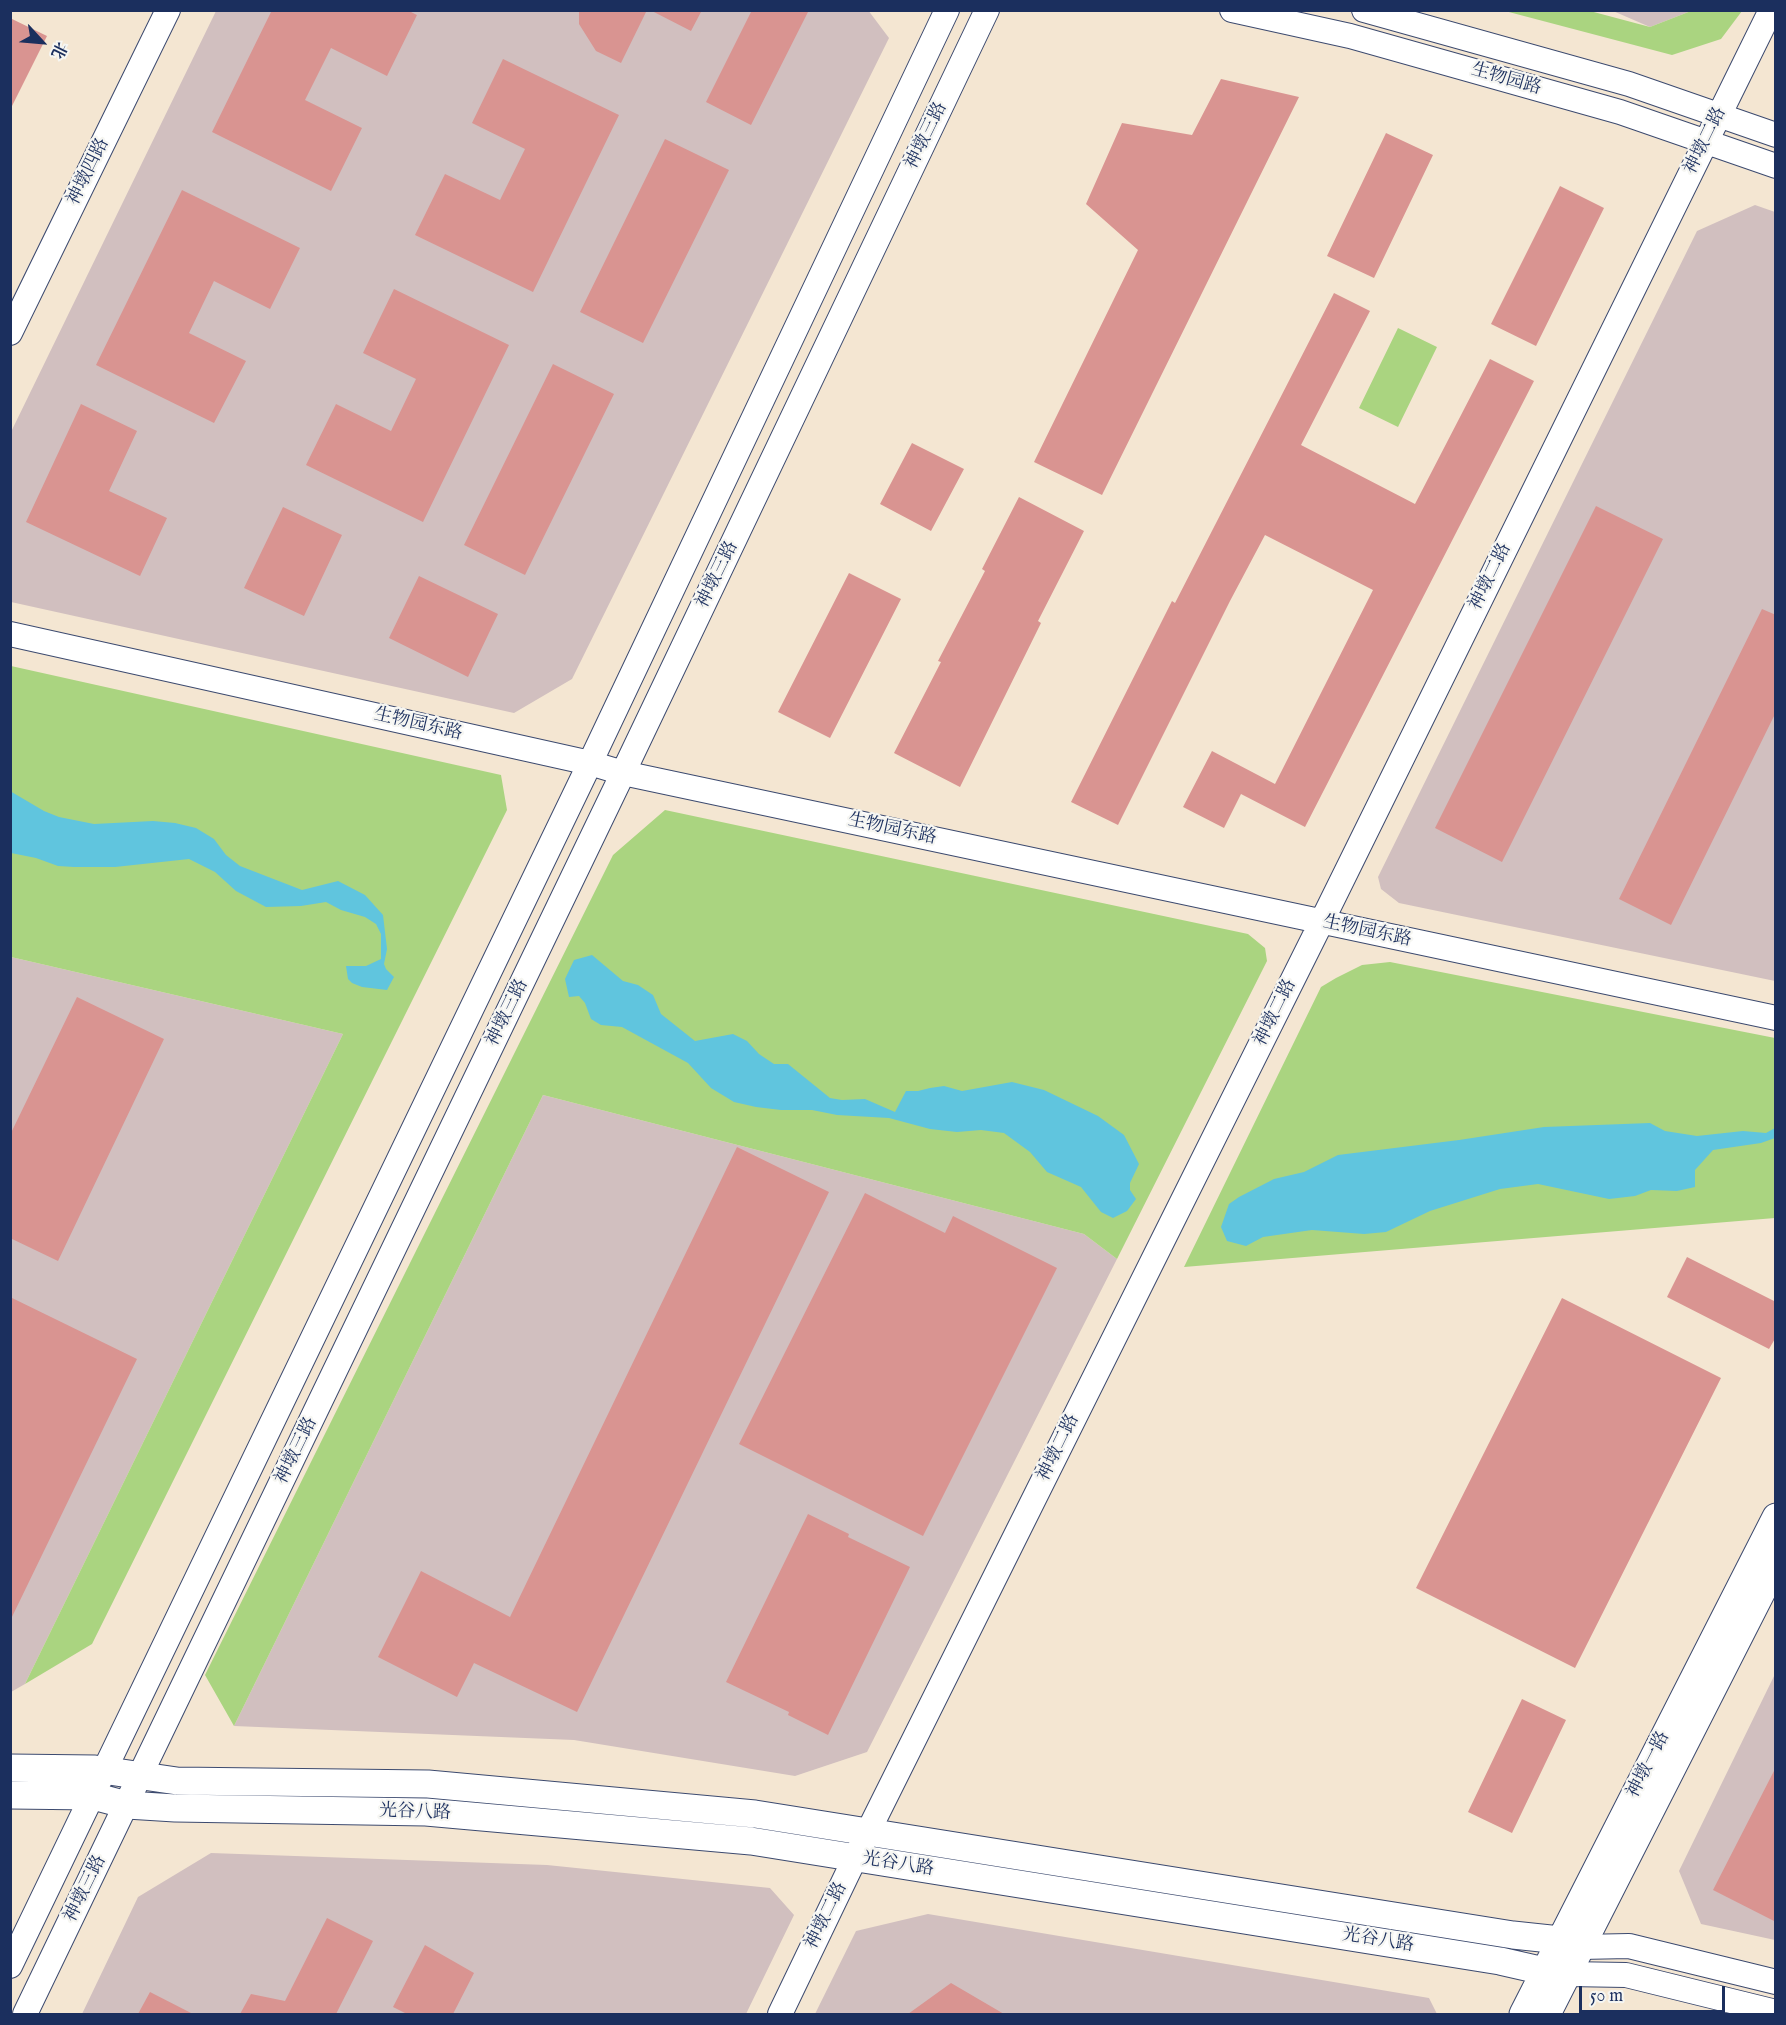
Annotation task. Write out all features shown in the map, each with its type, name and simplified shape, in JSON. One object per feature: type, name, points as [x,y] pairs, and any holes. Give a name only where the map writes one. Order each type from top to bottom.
[{"type":"main road","name":"神墩一路","points":[[1523,2014],[1556,1972],[1776,1517]]},
{"type":"main road","name":"神墩一路","points":[[1570,1944],[1776,1564]]},
{"type":"main road","name":"光谷八路","points":[[10,1768],[103,1771],[177,1781],[428,1784],[755,1814],[1570,1944]]},
{"type":"main road","name":"光谷八路","points":[[10,1795],[93,1796],[127,1805],[175,1808],[426,1812],[751,1841],[1500,1961],[1556,1972]]},
{"type":"main road","name":"神墩一路","points":[[1547,2014],[1556,1972]]},
{"type":"street","name":"神墩四路","points":[[10,333],[168,10]]},
{"type":"street","name":"神墩三路","points":[[10,1966],[590,763],[947,10]]},
{"type":"street","name":"神墩三路","points":[[25,2014],[623,773],[987,10]]},
{"type":"street","name":"生物园路","points":[[1232,10],[1350,36],[1620,112],[1776,166]]},
{"type":"street","name":"生物园路","points":[[1364,10],[1629,84],[1776,135]]},
{"type":"street","name":"神墩二路","points":[[780,2014],[855,1858],[1321,922],[1771,10]]},
{"type":"street","name":"生物园东路","points":[[10,634],[590,763],[623,773],[1776,1018]]},
{"type":"street","name":"光谷八路","points":[[1570,1944],[1629,1946],[1776,1982]]},
{"type":"street","name":"光谷八路","points":[[1556,1972],[1626,1975],[1776,2012]]},
{"type":"shaded area","points":[[868,10],[889,38],[572,679],[514,713],[11,602],[10,434],[216,11]]},
{"type":"shaded area","points":[[1613,11],[1691,11],[1650,27]]},
{"type":"shaded area","points":[[1755,205],[1775,212],[1775,981],[1399,903],[1381,889],[1378,877],[1697,231]]},
{"type":"shaded area","points":[[11,957],[343,1034],[25,1684],[11,1692]]},
{"type":"shaded area","points":[[543,1095],[1084,1234],[1117,1259],[867,1752],[795,1776],[574,1740],[234,1726]]},
{"type":"shaded area","points":[[1775,1674],[1775,1940],[1701,1924],[1679,1871]]},
{"type":"shaded area","points":[[211,1853],[547,1865],[770,1888],[794,1915],[746,2014],[82,2014],[138,1897]]},
{"type":"shaded area","points":[[928,1914],[1429,1998],[1437,2014],[815,2014],[856,1931]]},
{"type":"green space","points":[[1505,11],[1590,11],[1650,27],[1691,11],[1742,11],[1721,39],[1672,55]]},
{"type":"green space","points":[[1398,328],[1437,347],[1398,427],[1359,408]]},
{"type":"green space","points":[[11,666],[501,775],[507,810],[92,1644],[25,1684],[343,1034],[11,957]]},
{"type":"green space","points":[[665,810],[1248,934],[1265,948],[1267,961],[1117,1259],[1084,1234],[543,1095],[234,1726],[205,1675],[613,855]]},
{"type":"green space","points":[[1390,962],[1775,1038],[1775,1218],[1184,1267],[1321,987],[1362,965]]},
{"type":"water","points":[[10,791],[59,817],[94,824],[153,821],[196,828],[214,839],[226,855],[240,866],[302,890],[338,881],[365,895],[383,915],[387,949],[384,964],[394,977],[387,990],[362,987],[348,979],[346,966],[366,966],[381,959],[381,934],[376,924],[365,917],[341,910],[326,902],[301,906],[266,907],[236,891],[215,872],[189,859],[115,867],[74,867],[58,866],[36,858],[11,853]]},
{"type":"water","points":[[592,955],[623,981],[638,985],[653,995],[661,1014],[695,1041],[733,1034],[747,1041],[759,1054],[774,1064],[788,1064],[830,1098],[865,1099],[895,1112],[906,1091],[944,1086],[962,1091],[1012,1082],[1044,1090],[1098,1116],[1124,1135],[1139,1164],[1130,1183],[1130,1190],[1136,1199],[1127,1211],[1113,1218],[1101,1212],[1081,1187],[1047,1172],[1030,1152],[1004,1133],[930,1129],[889,1118],[837,1115],[812,1110],[781,1110],[734,1102],[711,1088],[688,1063],[622,1027],[601,1025],[591,1019],[585,1003],[579,996],[569,997],[565,979],[574,960]]},
{"type":"water","points":[[1650,1123],[1665,1131],[1697,1136],[1743,1131],[1766,1133],[1775,1128],[1775,1138],[1761,1143],[1713,1150],[1695,1170],[1695,1187],[1677,1191],[1651,1190],[1635,1196],[1609,1199],[1538,1184],[1500,1189],[1430,1211],[1386,1232],[1364,1234],[1312,1230],[1263,1237],[1246,1246],[1227,1241],[1221,1227],[1229,1204],[1239,1197],[1274,1179],[1304,1172],[1338,1155],[1544,1127]]},
{"type":"building","points":[[272,10],[407,10],[417,15],[387,76],[331,48],[305,100],[362,128],[331,191],[212,132]]},
{"type":"building","points":[[579,10],[647,10],[621,63],[596,51],[579,24]]},
{"type":"building","points":[[650,10],[702,10],[691,31]]},
{"type":"building","points":[[752,10],[809,10],[751,125],[706,102]]},
{"type":"building","points":[[10,18],[47,36],[10,110]]},
{"type":"building","points":[[503,59],[619,115],[533,292],[415,235],[445,174],[500,200],[525,149],[472,123]]},
{"type":"building","points":[[1221,79],[1299,97],[1102,495],[1034,462],[1138,250],[1086,204],[1122,123],[1192,135]]},
{"type":"building","points":[[1386,133],[1433,155],[1374,278],[1327,256]]},
{"type":"building","points":[[665,139],[729,170],[643,343],[580,312]]},
{"type":"building","points":[[1560,186],[1604,208],[1536,346],[1491,324]]},
{"type":"building","points":[[182,190],[300,248],[270,309],[214,281],[189,333],[246,361],[214,423],[96,365]]},
{"type":"building","points":[[394,289],[509,345],[423,522],[306,465],[336,404],[391,431],[416,379],[363,353]]},
{"type":"building","points":[[1334,293],[1370,311],[1301,445],[1415,504],[1490,359],[1534,381],[1305,827],[1241,794],[1224,828],[1183,807],[1212,751],[1275,784],[1373,590],[1265,535],[1118,825],[1071,802],[1172,601],[1175,603]]},
{"type":"building","points":[[553,364],[614,394],[525,575],[464,545]]},
{"type":"building","points":[[81,404],[137,431],[109,491],[167,518],[140,576],[26,522]]},
{"type":"building","points":[[912,443],[964,469],[931,531],[880,504]]},
{"type":"building","points":[[1019,497],[1084,531],[1038,621],[1041,623],[960,787],[894,753],[941,662],[938,661],[985,571],[982,569]]},
{"type":"building","points":[[1596,506],[1663,539],[1502,862],[1435,828]]},
{"type":"building","points":[[283,507],[342,535],[304,616],[244,588]]},
{"type":"building","points":[[849,573],[901,599],[830,738],[778,712]]},
{"type":"building","points":[[419,576],[498,614],[468,677],[389,638]]},
{"type":"building","points":[[1762,609],[1776,615],[1776,712],[1671,925],[1619,899]]},
{"type":"building","points":[[77,997],[164,1039],[58,1261],[10,1238],[10,1135]]},
{"type":"building","points":[[737,1147],[829,1192],[577,1712],[474,1663],[457,1697],[378,1657],[421,1571],[510,1617]]},
{"type":"building","points":[[865,1193],[945,1233],[953,1216],[1057,1268],[923,1536],[739,1444]]},
{"type":"building","points":[[1687,1257],[1776,1302],[1776,1337],[1769,1349],[1667,1297]]},
{"type":"building","points":[[10,1297],[137,1359],[10,1621]]},
{"type":"building","points":[[1562,1298],[1721,1378],[1575,1668],[1416,1588]]},
{"type":"building","points":[[808,1514],[849,1534],[848,1537],[910,1567],[828,1735],[788,1715],[789,1712],[726,1682]]},
{"type":"building","points":[[1522,1699],[1566,1720],[1512,1833],[1468,1812]]},
{"type":"building","points":[[1776,1767],[1776,1922],[1713,1890]]},
{"type":"building","points":[[327,1918],[373,1941],[336,2014],[240,2014],[251,1994],[285,2001]]},
{"type":"building","points":[[425,1945],[474,1973],[453,2014],[407,2014],[393,2007]]},
{"type":"building","points":[[951,1983],[1004,2014],[908,2014]]},
{"type":"building","points":[[150,1992],[193,2014],[138,2014]]}]
